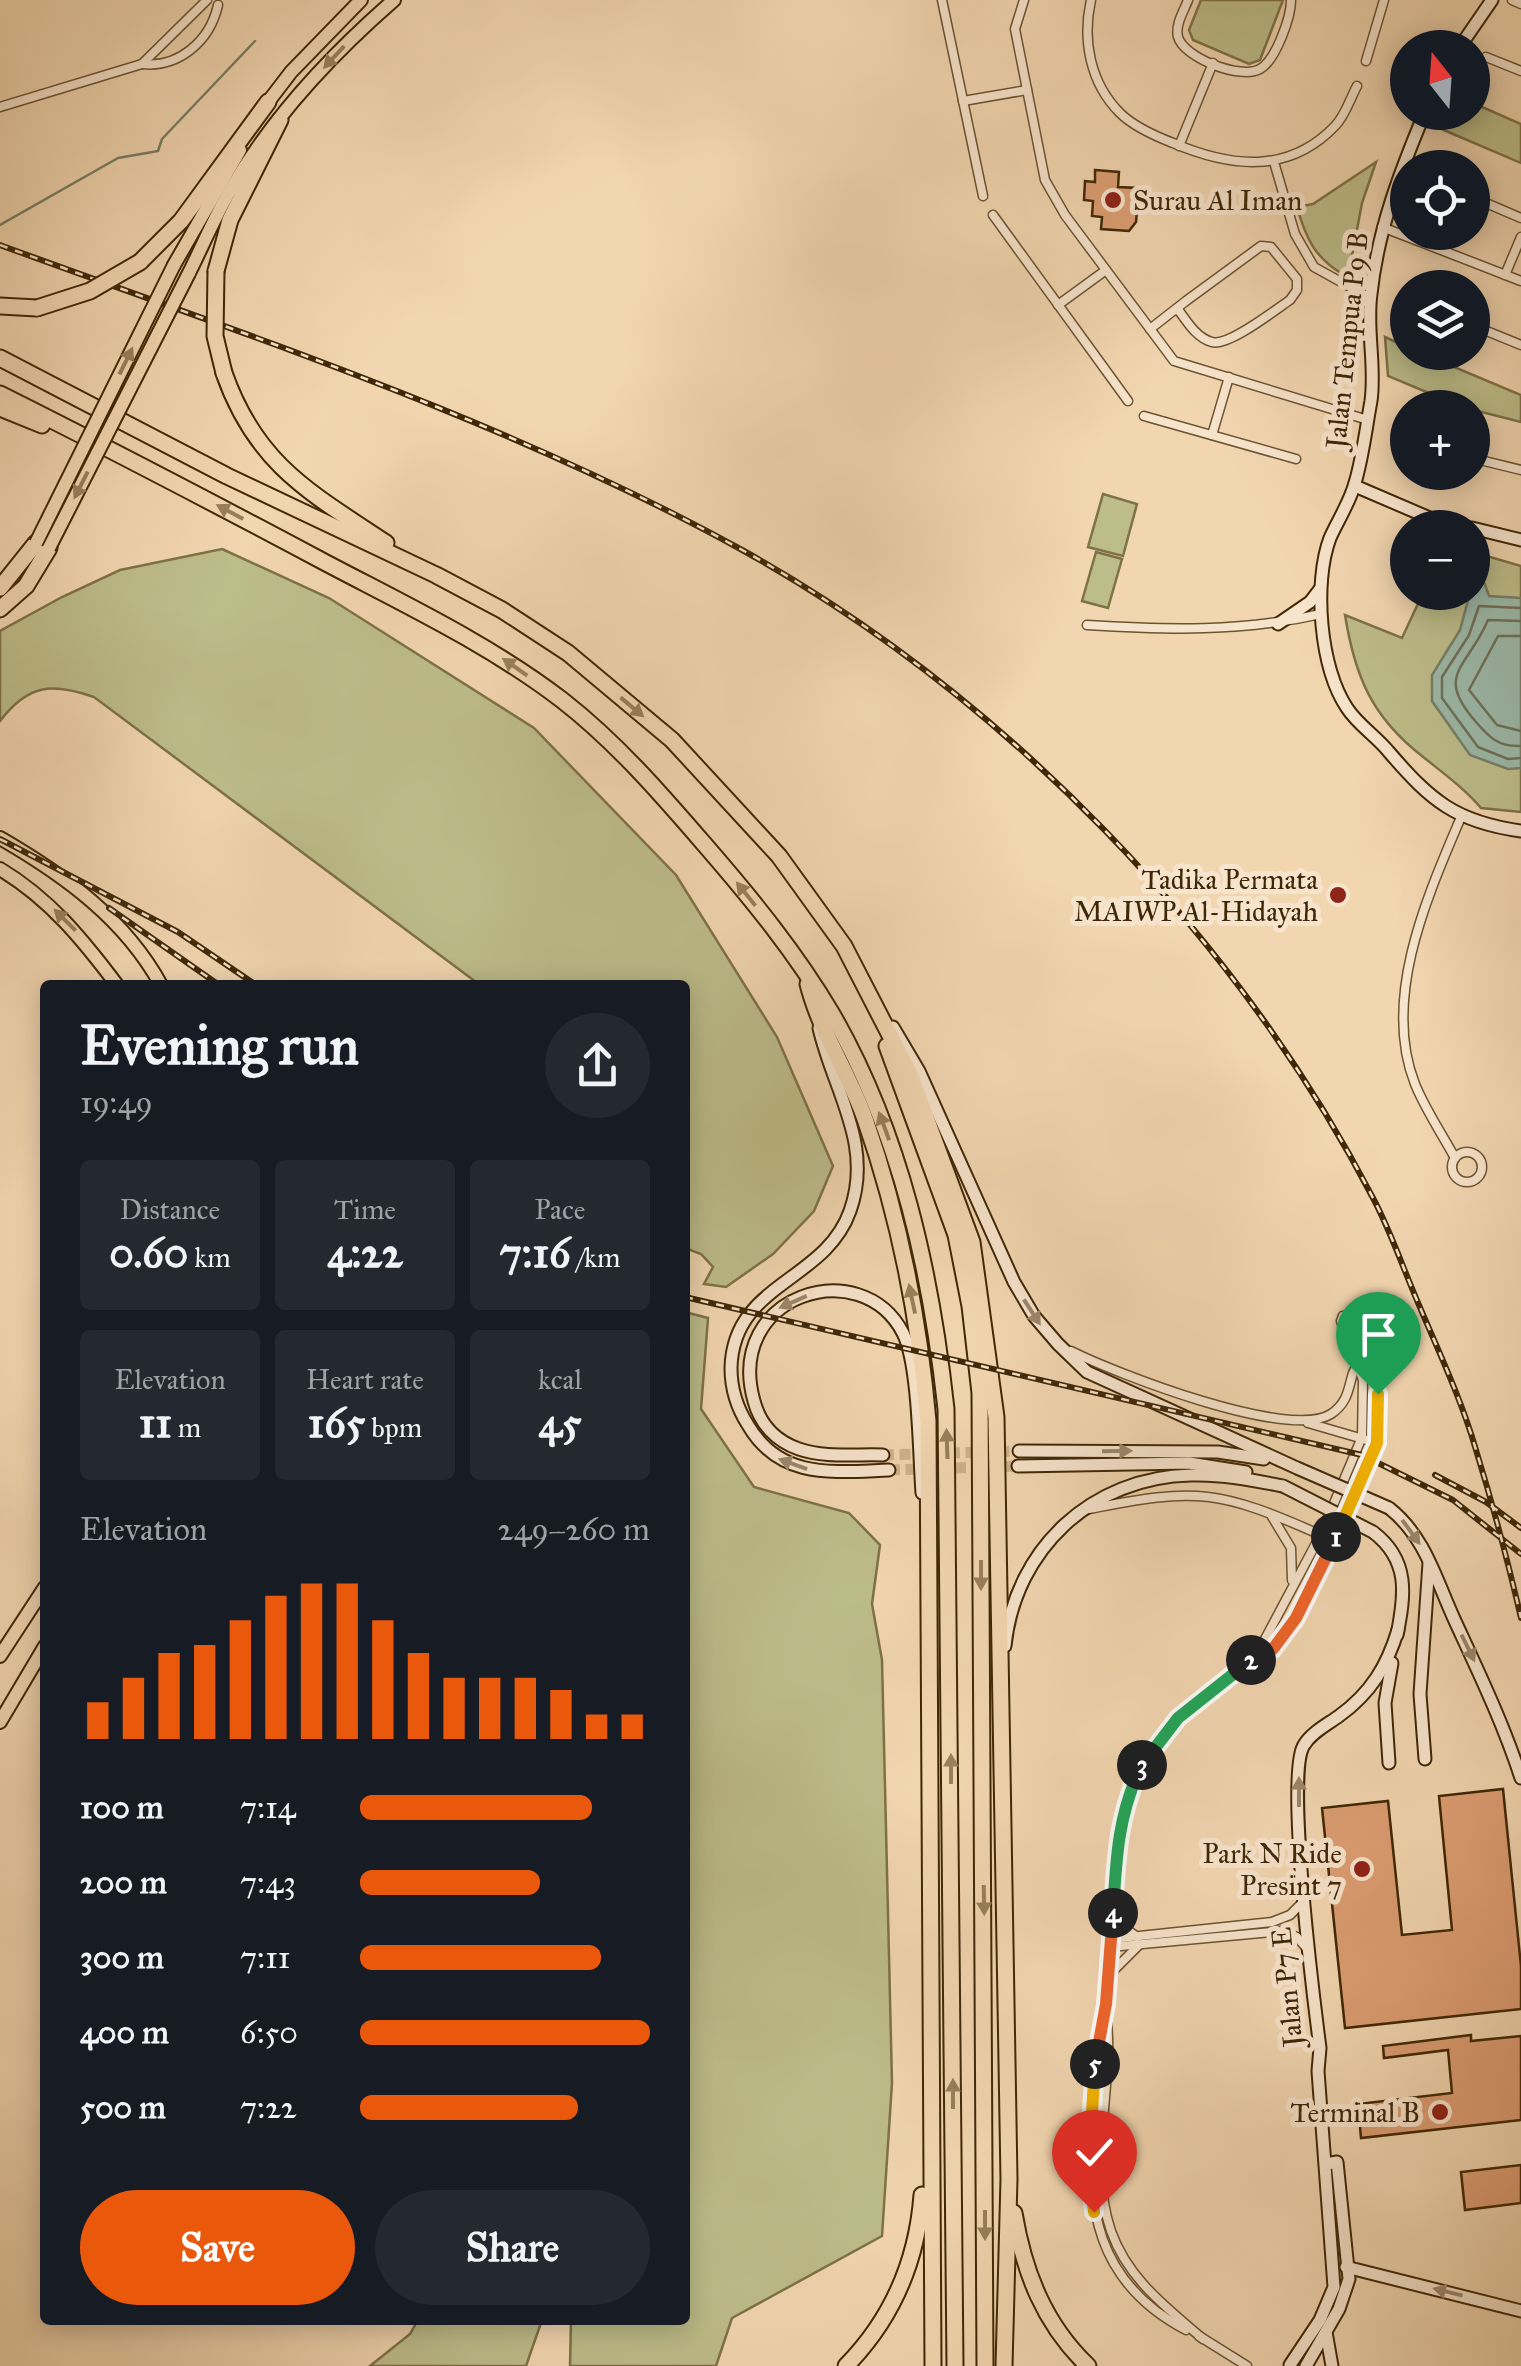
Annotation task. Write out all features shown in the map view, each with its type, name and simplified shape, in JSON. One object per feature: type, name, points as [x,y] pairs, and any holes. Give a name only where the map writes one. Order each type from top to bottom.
[{"type":"highway","points":[[0,306],[38,308],[90,291],[140,262],[181,221],[268,102]]},
{"type":"highway","points":[[280,120],[230,220],[216,271],[215,336],[224,374],[237,409],[257,443],[289,476],[436,575]]},
{"type":"highway","points":[[0,358],[227,476],[436,575],[502,610],[568,652],[672,740],[779,856],[844,946],[910,1074],[959,1202],[975,1256],[996,1416],[1009,2179],[1004,2366]]},
{"type":"highway","points":[[0,394],[481,644],[564,702],[645,776],[748,896],[805,971],[852,1052],[874,1098],[901,1174],[934,1316],[946,1409],[954,2366]]},
{"type":"highway","points":[[0,408],[148,468]]},
{"type":"highway","points":[[0,588],[43,546]]},
{"type":"highway","points":[[0,608],[26,586],[43,546]]},
{"type":"highway","points":[[779,856],[819,917],[887,1046],[956,1235],[970,1306],[980,1393],[986,2366]]},
{"type":"highway","points":[[805,971],[813,1005],[865,1118],[888,1196],[922,1345],[928,1422],[933,2366]]},
{"type":"highway","points":[[846,2366],[881,2324],[908,2266],[921,2206],[930,2095]]},
{"type":"highway","points":[[1009,2179],[1020,2246],[1038,2299],[1061,2338],[1088,2366]]},
{"type":"main road","points":[[43,546],[174,264],[268,102],[361,0]]},
{"type":"main road","points":[[43,546],[230,190],[280,120],[348,42],[394,0]]},
{"type":"main road","points":[[0,838],[52,868],[101,909],[129,938],[158,980]]},
{"type":"main road","points":[[0,869],[52,907],[113,980]]},
{"type":"main road","points":[[0,1656],[40,1595]]},
{"type":"main road","points":[[0,1722],[40,1654]]},
{"type":"street","points":[[0,107],[142,64],[172,63],[205,34],[223,4],[208,0],[142,64]]},
{"type":"street","points":[[942,0],[983,196]]},
{"type":"street","points":[[1024,0],[1014,29],[1044,180],[1174,361],[1368,420]]},
{"type":"street","points":[[1091,0],[1087,47],[1106,95],[1120,114],[1179,146],[1236,164],[1274,162],[1306,148],[1338,124],[1357,86]]},
{"type":"street","points":[[1188,0],[1177,27],[1178,41],[1213,63],[1257,72],[1269,61],[1292,0]]},
{"type":"street","points":[[1366,61],[1384,0]]},
{"type":"street","points":[[1472,30],[1492,0]]},
{"type":"street","points":[[1512,0],[1521,4]]},
{"type":"street","points":[[189,19],[205,34]]},
{"type":"street","points":[[1490,59],[1521,72]]},
{"type":"street","points":[[1179,146],[1213,63]]},
{"type":"street","points":[[963,101],[1027,90]]},
{"type":"street","name":"Jalan Tempua P9 B","points":[[1417,130],[1382,227],[1370,298],[1373,386],[1368,420],[1355,486],[1330,539],[1320,589],[1321,614],[1334,680],[1345,705],[1416,784],[1461,817],[1521,831]]},
{"type":"street","points":[[1274,162],[1295,234],[1314,267],[1370,298]]},
{"type":"street","points":[[1490,205],[1521,218]]},
{"type":"street","points":[[993,215],[1128,401]]},
{"type":"street","points":[[1382,227],[1521,282]]},
{"type":"street","points":[[1505,275],[1521,238]]},
{"type":"street","points":[[1150,329],[1177,308],[1261,246],[1270,247],[1297,279],[1297,290],[1290,300],[1224,343],[1212,342],[1195,332],[1177,308]]},
{"type":"street","points":[[1297,279],[1314,267]]},
{"type":"street","points":[[1058,305],[1106,270]]},
{"type":"street","points":[[1490,333],[1521,346]]},
{"type":"street","points":[[1212,435],[1229,377]]},
{"type":"street","points":[[1144,416],[1296,459]]},
{"type":"street","points":[[1490,462],[1521,470]]},
{"type":"street","points":[[1355,486],[1413,510]]},
{"type":"street","points":[[1490,533],[1521,540]]},
{"type":"street","points":[[1278,624],[1310,602],[1320,589]]},
{"type":"street","points":[[1087,625],[1168,630],[1278,624],[1321,614]]},
{"type":"street","points":[[1454,1158],[1465,1152],[1477,1155],[1482,1172],[1473,1181],[1460,1180],[1452,1170],[1454,1158],[1414,1082],[1404,1005],[1410,957],[1461,817]]},
{"type":"street","points":[[844,946],[920,1071],[1014,1282],[1034,1316],[1087,1372],[1388,1508],[1402,1519],[1429,1559],[1502,1718],[1521,1778]]},
{"type":"street","points":[[813,1005],[858,1150],[855,1192],[850,1211],[832,1242],[746,1316],[733,1345],[731,1376],[745,1421],[768,1452],[781,1462],[813,1471],[889,1470]]},
{"type":"street","points":[[883,1455],[803,1450],[779,1438],[762,1420],[752,1395],[748,1366],[760,1326],[779,1308],[811,1294],[842,1292],[870,1302],[903,1333],[910,1353],[927,1547]]},
{"type":"street","points":[[1247,2366],[1159,2315],[1136,2295],[1101,2239],[1089,2161],[1096,2048],[1106,2004],[1118,1832],[1128,1794],[1142,1764],[1178,1718],[1256,1656],[1273,1649],[1296,1618],[1377,1443],[1380,1414],[1370,1360],[1348,1315],[1340,1321],[1358,1363],[1365,1396],[1362,1437],[1320,1534],[1256,1656]]},
{"type":"street","points":[[1058,1344],[1130,1379],[1202,1401],[1377,1443]]},
{"type":"street","points":[[1358,1363],[1370,1360]]},
{"type":"street","points":[[1289,1419],[1316,1420],[1334,1411],[1350,1393],[1358,1363]]},
{"type":"street","points":[[1019,1452],[1218,1452],[1297,1468]]},
{"type":"street","points":[[1018,1466],[1206,1464],[1283,1486],[1385,1542],[1402,1573],[1404,1604],[1385,1704],[1390,1763]]},
{"type":"street","points":[[1003,1754],[1006,1642],[1013,1604],[1031,1562],[1078,1512],[1116,1491],[1186,1475],[1236,1477],[1283,1486]]},
{"type":"street","points":[[1078,1512],[1180,1493],[1220,1496],[1259,1507],[1334,1540]]},
{"type":"street","points":[[1259,1507],[1286,1535],[1294,1574],[1289,1594]]},
{"type":"street","points":[[1424,1759],[1420,1694],[1429,1559]]},
{"type":"street","name":"Jalan P7 E","points":[[1306,2366],[1347,2290],[1348,2268],[1331,2163],[1308,1950],[1298,1796],[1303,1746],[1372,1686],[1390,1656],[1398,1630]]},
{"type":"street","points":[[1108,1976],[1138,1941],[1272,1922],[1290,1915],[1304,1901]]},
{"type":"street","points":[[1113,1918],[1138,1941]]},
{"type":"street","points":[[1110,1943],[1282,1931],[1297,1937],[1308,1950]]},
{"type":"street","name":"Jalan P7 E","points":[[1291,2366],[1329,2301],[1334,2266],[1331,2163]]},
{"type":"street","points":[[1334,2266],[1521,2311]]},
{"type":"street","points":[[1326,2332],[1332,2366]]},
{"type":"street","points":[[1276,2366],[1291,2366]]},
{"type":"green space","points":[[1201,0],[1283,0],[1260,60],[1249,64],[1193,40],[1189,30]]},
{"type":"green space","points":[[1490,110],[1521,124],[1521,163],[1444,130],[1490,130]]},
{"type":"green space","points":[[1376,162],[1362,203],[1349,272],[1344,275],[1313,247],[1297,207],[1313,204]]},
{"type":"green space","points":[[1385,337],[1390,339],[1390,370],[1461,370],[1521,395],[1521,422],[1490,414],[1490,390],[1421,390],[1388,376]]},
{"type":"green space","points":[[1103,494],[1137,504],[1123,556],[1088,547]]},
{"type":"green space","points":[[222,549],[329,598],[534,728],[676,875],[777,1037],[833,1166],[814,1211],[773,1254],[726,1287],[704,1284],[713,1267],[701,1254],[690,1250],[690,980],[473,980],[94,697],[42,689],[21,699],[0,721],[0,631],[120,570]]},
{"type":"green space","points":[[1096,552],[1122,559],[1108,608],[1082,601]]},
{"type":"green space","points":[[1490,557],[1521,566],[1521,812],[1481,808],[1390,726],[1361,677],[1345,615],[1402,638],[1415,610],[1490,610]]},
{"type":"green space","points":[[690,1313],[708,1318],[701,1409],[754,1487],[849,1513],[880,1545],[872,1604],[882,1660],[892,2083],[882,2236],[732,2318],[716,2366],[570,2366],[571,2325],[690,2325]]},
{"type":"green space","points":[[415,2325],[540,2325],[526,2366],[370,2366],[410,2334]]},
{"type":"water","points":[[1490,596],[1521,598],[1521,768],[1508,769],[1470,755],[1432,701],[1432,675],[1460,630],[1465,610],[1490,610]]},
{"type":"building","name":"Surau Al Iman","points":[[1095,170],[1119,172],[1118,187],[1139,188],[1136,222],[1129,231],[1101,229],[1102,217],[1092,216],[1093,201],[1084,200],[1085,181],[1095,182]]},
{"type":"building","name":"Park N Ride Presint 7","points":[[1503,1789],[1521,1966],[1521,2009],[1345,2028],[1322,1808],[1388,1801],[1402,1935],[1452,1930],[1439,1796]]},
{"type":"building","points":[[1471,2035],[1471,2041],[1521,2036],[1521,2120],[1361,2138],[1358,2104],[1452,2093],[1448,2050],[1384,2058],[1383,2046]]},
{"type":"building","points":[[1521,2165],[1521,2203],[1465,2210],[1461,2172]]},
{"type":"waterway","points":[[0,225],[118,158],[158,151],[162,139],[255,41]]},
{"type":"tunnel","points":[[883,1455],[1019,1451]]},
{"type":"tunnel","points":[[889,1470],[1018,1466]]},
{"type":"railway","points":[[0,245],[472,421],[655,504],[744,551],[840,610],[933,676],[1021,750],[1105,830],[1182,916],[1253,1006],[1317,1101],[1379,1210],[1456,1392],[1488,1492],[1521,1618]]},
{"type":"railway","points":[[0,839],[178,932],[249,980]]},
{"type":"railway","points":[[109,908],[212,980]]},
{"type":"railway","points":[[690,1298],[1362,1455],[1453,1500],[1521,1554]]},
{"type":"railway","points":[[1435,1475],[1486,1502],[1521,1528]]},
{"type":"place","name":"Surau Al Iman","points":[[1113,200]]},
{"type":"place","name":"Tadika Permata MAIWP Al-Hidayah","points":[[1338,895]]},
{"type":"place","name":"Park N Ride Presint 7","points":[[1362,1869]]},
{"type":"place","name":"Terminal B","points":[[1440,2112]]},
{"type":"route","points":[[1094,2212],[1089,2161],[1096,2048],[1106,2004],[1118,1832],[1128,1794],[1142,1764],[1178,1718],[1256,1656],[1273,1649],[1296,1618],[1377,1443],[1378,1394]]}]
